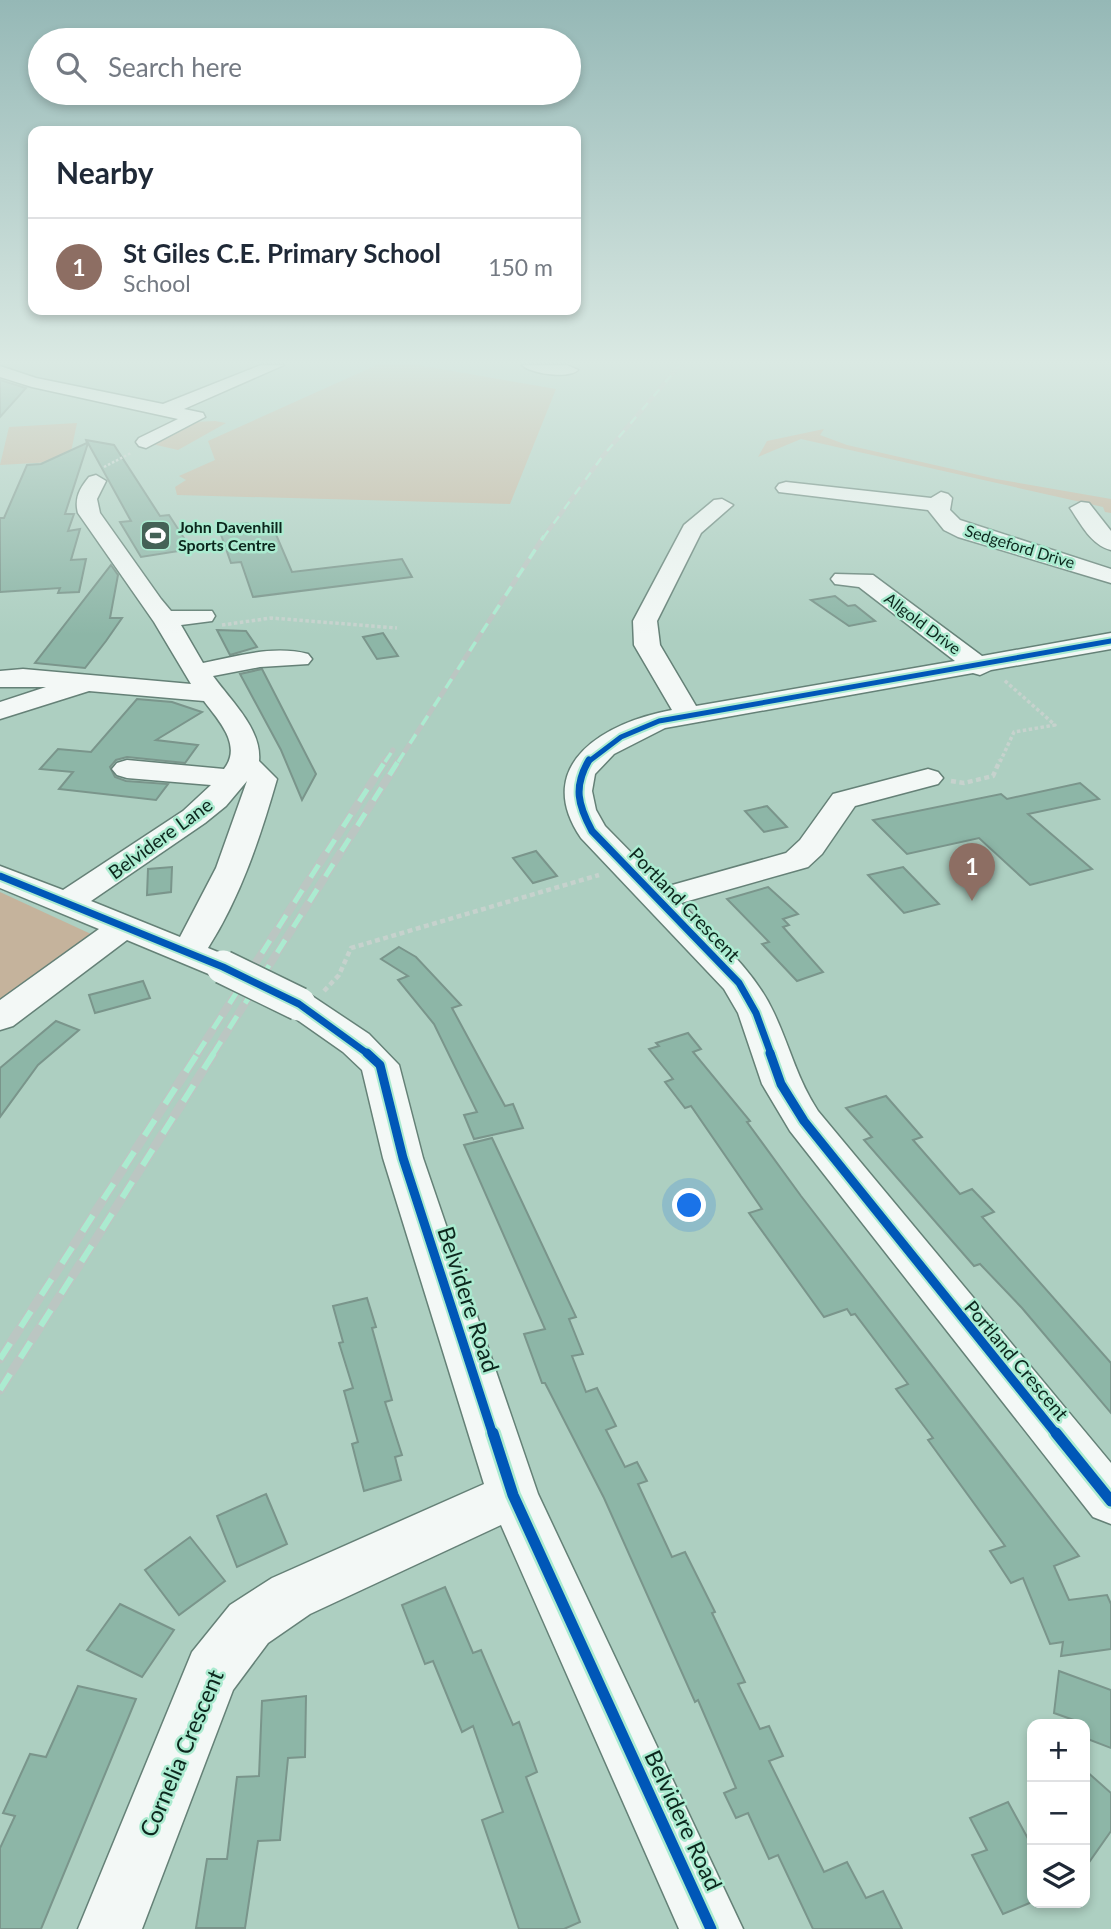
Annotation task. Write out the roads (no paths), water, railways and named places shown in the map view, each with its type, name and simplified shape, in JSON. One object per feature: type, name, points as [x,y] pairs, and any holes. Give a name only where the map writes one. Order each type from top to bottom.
[{"type":"street","points":[[96,481],[86,494],[86,509],[170,626],[204,683],[240,732],[246,746],[238,771]]},
{"type":"street","name":"Sedgeford Drive","points":[[786,488],[821,482],[940,501],[946,519],[967,532],[1111,576]]},
{"type":"street","points":[[1077,564],[1111,544],[1094,530],[1081,508]]},
{"type":"street","points":[[688,715],[647,645],[645,621],[692,530],[720,511]]},
{"type":"street","name":"Allgold Drive","points":[[861,577],[984,666]]},
{"type":"street","points":[[170,626],[203,616]]},
{"type":"street","name":"Portland Crescent","points":[[1111,641],[984,666],[659,721],[614,739],[585,765],[577,783],[580,815],[739,983],[756,1013],[781,1084],[811,1130],[1111,1501]]},
{"type":"street","points":[[0,679],[23,677],[87,683],[204,683],[260,659],[299,659]]},
{"type":"street","points":[[0,711],[87,683]]},
{"type":"street","points":[[127,769],[238,771],[262,779],[249,822],[203,931],[188,952]]},
{"type":"street","name":"Belvidere Lane","points":[[66,903],[194,817],[215,800],[238,771]]},
{"type":"street","points":[[659,899],[797,860],[811,846],[844,800],[928,778]]},
{"type":"street","points":[[194,817],[249,822]]},
{"type":"street","name":"Belvidere Road","points":[[0,876],[223,967],[303,1007],[356,1043],[380,1065],[403,1158],[513,1495],[711,1929]]},
{"type":"street","points":[[0,1018],[125,926]]},
{"type":"street","name":"Cornelia Crescent","points":[[110,1929],[212,1672],[249,1624],[290,1596],[513,1495]]},
{"type":"railway","points":[[543,538],[604,455]]},
{"type":"railway","points":[[398,762],[544,536]]},
{"type":"railway","points":[[385,762],[393,750]]},
{"type":"railway","points":[[197,1054],[386,760]]},
{"type":"railway","points":[[213,1054],[399,760]]},
{"type":"railway","points":[[0,1359],[198,1053]]},
{"type":"railway","points":[[0,1390],[214,1053]]},
{"type":"place","name":"John Davenhill Sports Centre","points":[[155,535]]},
{"type":"place","name":"St Giles C.E. Primary School","points":[[972,901]]}]
